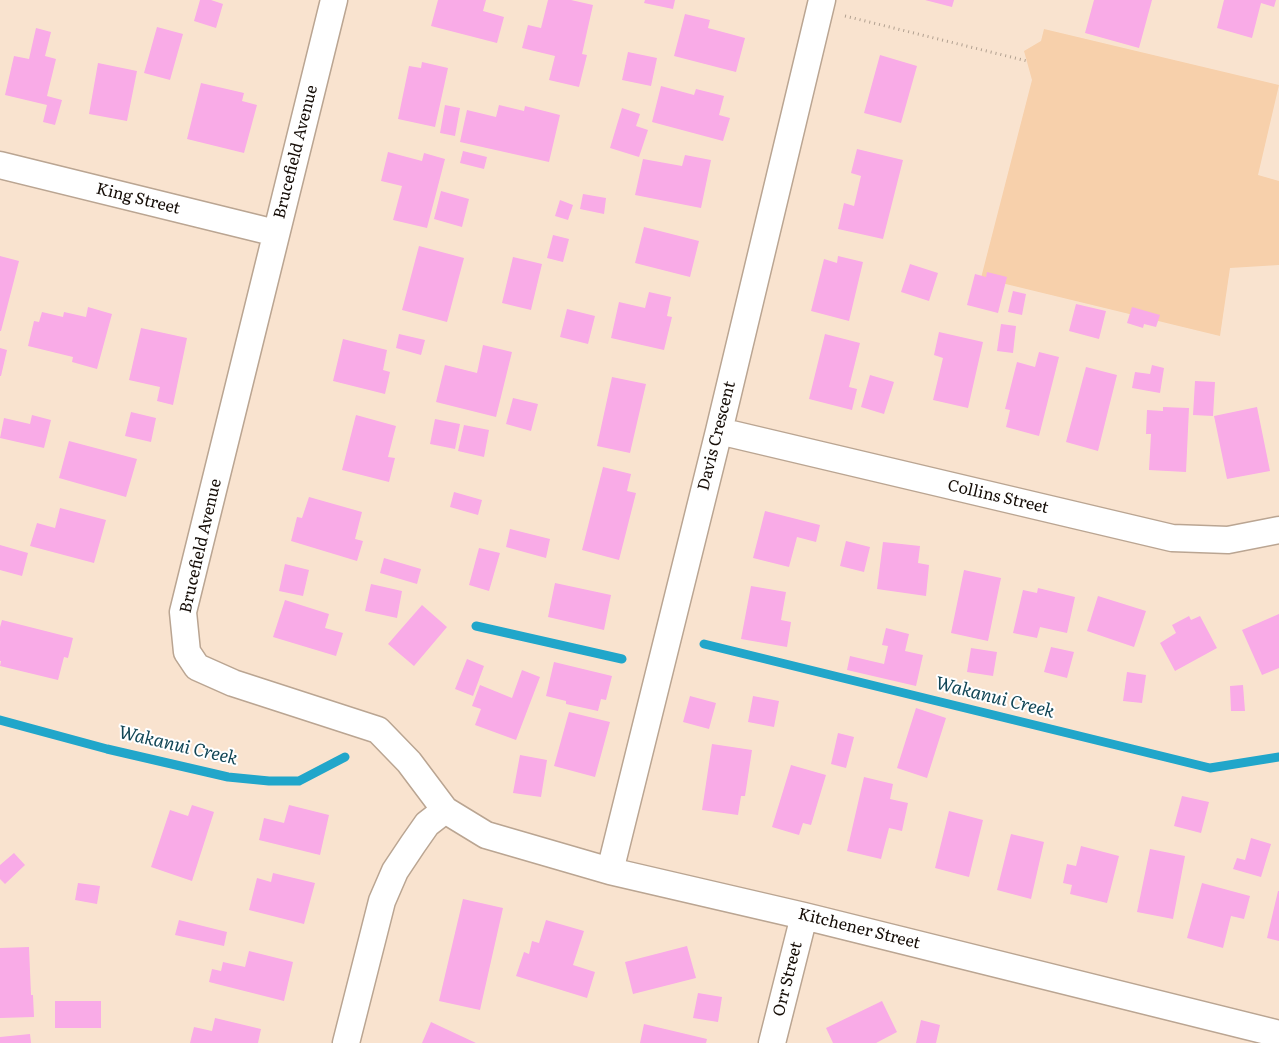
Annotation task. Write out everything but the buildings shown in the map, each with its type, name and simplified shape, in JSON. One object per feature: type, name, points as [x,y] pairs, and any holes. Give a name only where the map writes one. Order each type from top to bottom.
[{"type":"street","name":"Brucefield Avenue","points":[[334,0],[183,612],[187,652],[197,667],[233,683],[378,730],[409,762],[445,810]]},
{"type":"street","name":"Davis Crescent","points":[[610,871],[719,431],[821,5]]},
{"type":"street","name":"King Street","points":[[0,165],[276,233]]},
{"type":"street","name":"Collins Street","points":[[719,431],[1172,538],[1228,540],[1279,530]]},
{"type":"street","name":"Kitchener Street","points":[[445,810],[486,835],[610,871],[804,916],[1279,1034]]},
{"type":"street","points":[[346,1043],[382,901],[395,871],[413,844],[427,824],[445,810]]},
{"type":"street","name":"Orr Street","points":[[772,1043],[804,916]]},
{"type":"path","points":[[821,5],[1027,61]]},
{"type":"shaded area","points":[[1044,29],[1279,85],[1258,175],[1279,181],[1279,265],[1230,268],[1220,336],[981,278],[1032,80],[1024,51],[1041,41]]},
{"type":"waterway","name":"Wakanui Creek","points":[[476,626],[622,659]]},
{"type":"waterway","name":"Wakanui Creek","points":[[704,644],[1210,768],[1279,757]]},
{"type":"waterway","name":"Wakanui Creek","points":[[0,720],[107,749],[228,777],[269,781],[299,781],[345,757]]}]
